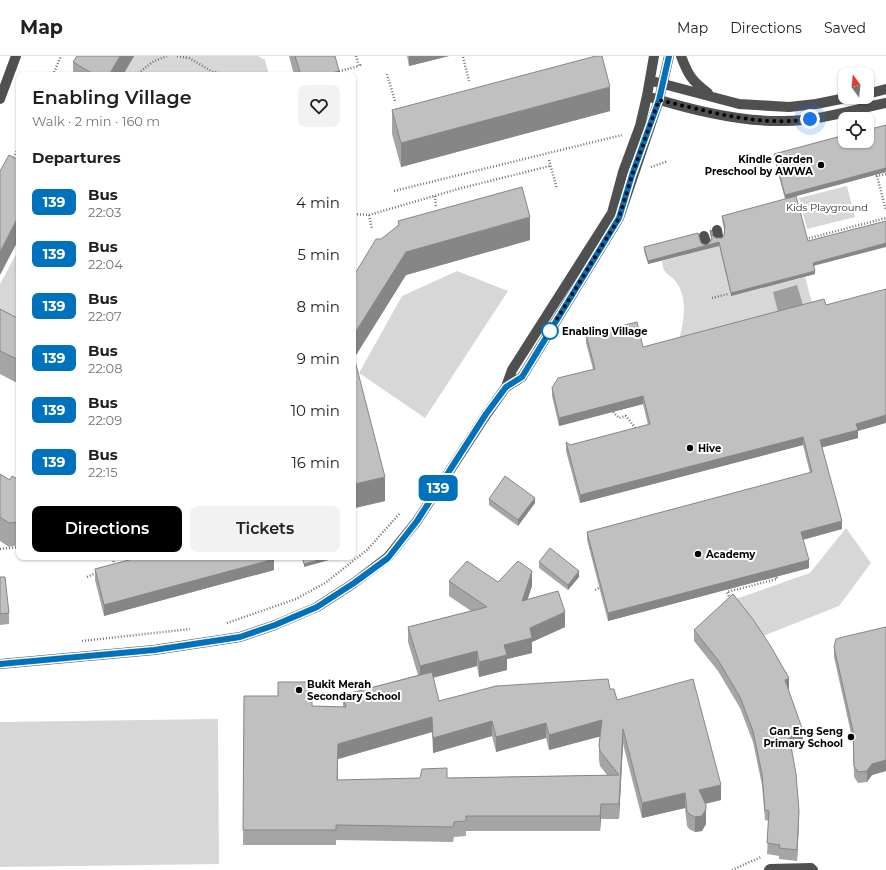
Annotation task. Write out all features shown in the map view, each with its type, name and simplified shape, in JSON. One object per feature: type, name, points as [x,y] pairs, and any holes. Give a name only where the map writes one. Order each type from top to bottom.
[{"type":"street","points":[[0,99],[16,56]]},
{"type":"street","points":[[0,664],[154,650],[240,637],[275,625],[317,607],[354,583],[388,558],[417,521],[486,414],[506,387],[512,370],[612,213],[623,172],[640,126],[654,56]]},
{"type":"street","points":[[506,387],[522,377],[619,218],[632,175],[659,100],[669,56]]},
{"type":"street","points":[[681,56],[688,72],[696,84],[713,97]]},
{"type":"street","points":[[650,80],[739,104],[783,107],[816,104],[838,99]]},
{"type":"street","points":[[874,92],[886,89]]},
{"type":"street","points":[[647,96],[659,100],[752,120],[784,122],[819,118],[886,103]]},
{"type":"street","points":[[769,870],[811,868],[813,870]]},
{"type":"path","points":[[53,72],[61,56]]},
{"type":"path","points":[[140,72],[154,61],[167,56]]},
{"type":"path","points":[[177,56],[189,58],[213,72]]},
{"type":"path","points":[[356,56],[358,66]]},
{"type":"path","points":[[463,57],[469,81]]},
{"type":"path","points":[[334,72],[362,64]]},
{"type":"path","points":[[387,74],[395,101]]},
{"type":"path","points":[[394,191],[625,134]]},
{"type":"path","points":[[16,152],[13,159],[16,164]]},
{"type":"path","points":[[549,160],[557,189]]},
{"type":"path","points":[[356,214],[369,215],[550,166]]},
{"type":"path","points":[[886,174],[877,176],[886,211]]},
{"type":"path","points":[[435,196],[436,207]]},
{"type":"path","points":[[369,215],[372,229]]},
{"type":"path","points":[[806,239],[886,218]]},
{"type":"path","points":[[712,298],[728,294]]},
{"type":"path","points":[[613,412],[619,418],[626,416],[638,432]]},
{"type":"path","points":[[356,559],[367,550],[400,513]]},
{"type":"path","points":[[0,549],[16,547]]},
{"type":"path","points":[[107,568],[114,564],[114,560]]},
{"type":"path","points":[[222,625],[296,599],[325,583],[354,560]]},
{"type":"path","points":[[87,577],[101,571]]},
{"type":"path","points":[[733,605],[727,592],[777,579],[776,572]]},
{"type":"path","points":[[595,590],[600,588]]},
{"type":"path","points":[[74,642],[191,628]]},
{"type":"path","points":[[732,870],[768,854]]},
{"type":"green space","points":[[124,56],[258,56],[265,60],[268,72],[116,72]]},
{"type":"green space","name":"Kids Playground","points":[[847,186],[855,217],[807,229],[799,198]]},
{"type":"green space","points":[[719,246],[731,296],[805,277],[814,310],[677,346],[684,314],[683,298],[677,283],[664,270],[662,261]]},
{"type":"green space","points":[[16,255],[16,331],[0,322],[0,284]]},
{"type":"green space","points":[[457,271],[508,291],[425,418],[359,373],[402,296]]},
{"type":"green space","points":[[846,528],[871,563],[839,606],[763,636],[733,600],[810,573]]},
{"type":"green space","points":[[218,719],[219,864],[0,867],[0,722]]},
{"type":"shaded area","points":[[797,285],[803,305],[778,312],[773,292]]},
{"type":"building","points":[[77,56],[120,56],[111,72],[90,72],[73,62]]},
{"type":"building","points":[[295,56],[335,56],[339,71],[336,72],[300,72]]},
{"type":"building","points":[[596,56],[602,56],[610,87],[401,143],[392,110]]},
{"type":"building","name":"Kindle Garden Preschool by AWWA","points":[[886,125],[886,168],[785,195],[774,154],[838,137],[838,148],[874,148],[874,128]]},
{"type":"building","points":[[9,155],[16,158],[16,221],[0,252],[0,171]]},
{"type":"building","points":[[522,187],[530,217],[406,252],[356,331],[356,272],[376,239],[381,239],[399,225],[398,221]]},
{"type":"building","points":[[796,196],[808,241],[886,221],[886,243],[813,263],[815,271],[731,293],[719,242],[648,261],[644,247],[698,233],[701,243],[705,245],[708,244],[712,239],[710,230],[716,238],[722,238],[724,235],[725,226],[722,216]]},
{"type":"building","points":[[886,289],[886,415],[856,424],[858,430],[820,440],[842,521],[801,532],[809,560],[608,613],[587,532],[812,472],[803,437],[580,495],[566,442],[570,445],[650,424],[643,396],[559,418],[552,388],[558,378],[595,369],[586,335],[637,322],[643,347],[824,299],[826,305]]},
{"type":"building","points":[[0,309],[16,317],[16,359],[0,351]]},
{"type":"building","points":[[356,365],[385,477],[356,484]]},
{"type":"building","points":[[0,474],[10,480],[12,476],[16,478],[16,522],[9,523],[0,517]]},
{"type":"building","points":[[505,476],[535,498],[518,520],[489,499]]},
{"type":"building","points":[[550,548],[579,571],[568,585],[539,562]]},
{"type":"building","points":[[129,560],[270,560],[104,605],[95,569]]},
{"type":"building","points":[[303,560],[319,560],[304,564]]},
{"type":"building","points":[[467,561],[498,582],[518,561],[532,571],[522,601],[558,591],[565,612],[530,628],[532,638],[504,645],[507,655],[479,662],[477,651],[420,666],[408,627],[487,607],[449,581]]},
{"type":"building","points":[[0,577],[5,577],[9,613],[0,614]]},
{"type":"building","points":[[733,594],[752,618],[770,645],[789,678],[785,680],[803,731],[789,735],[796,774],[799,811],[797,850],[779,848],[780,845],[767,843],[769,811],[765,810],[762,774],[753,731],[740,697],[718,660],[694,630]]},
{"type":"building","points":[[886,627],[886,760],[872,764],[867,771],[858,772],[854,766],[853,731],[834,647],[836,639]]},
{"type":"building","points":[[432,672],[439,701],[496,686],[608,679],[610,689],[614,689],[617,700],[693,679],[721,785],[699,790],[706,805],[706,809],[702,816],[695,817],[689,814],[687,811],[685,793],[642,803],[623,729],[619,804],[601,804],[600,816],[466,816],[466,821],[454,822],[453,827],[336,825],[336,830],[243,830],[244,696],[278,696],[278,682],[312,682],[312,706],[346,707],[343,695]],"holes":[[[432,717],[433,738],[492,721],[496,737],[546,723],[549,735],[602,720],[599,745],[600,751],[619,775],[447,778],[447,768],[422,769],[420,778],[337,780],[338,744]]]},
{"type":"bus line","name":"139","points":[[0,664],[154,650],[240,637],[275,625],[317,607],[354,583],[388,558],[417,521],[486,414],[506,387],[522,377],[619,218],[632,175],[659,100],[669,56]]},
{"type":"place","name":"Kindle Garden Preschool by AWWA","points":[[821,165]]},
{"type":"place","name":"Enabling Village","points":[[550,331]]},
{"type":"place","name":"Hive","points":[[690,448]]},
{"type":"place","name":"Academy","points":[[698,554]]},
{"type":"place","name":"Bukit Merah Secondary School","points":[[299,690]]},
{"type":"place","name":"Gan Eng Seng Primary School","points":[[851,737]]},
{"type":"route","points":[[550,331],[546,337],[619,218],[632,175],[659,100],[752,120],[784,122],[810,119]]}]
